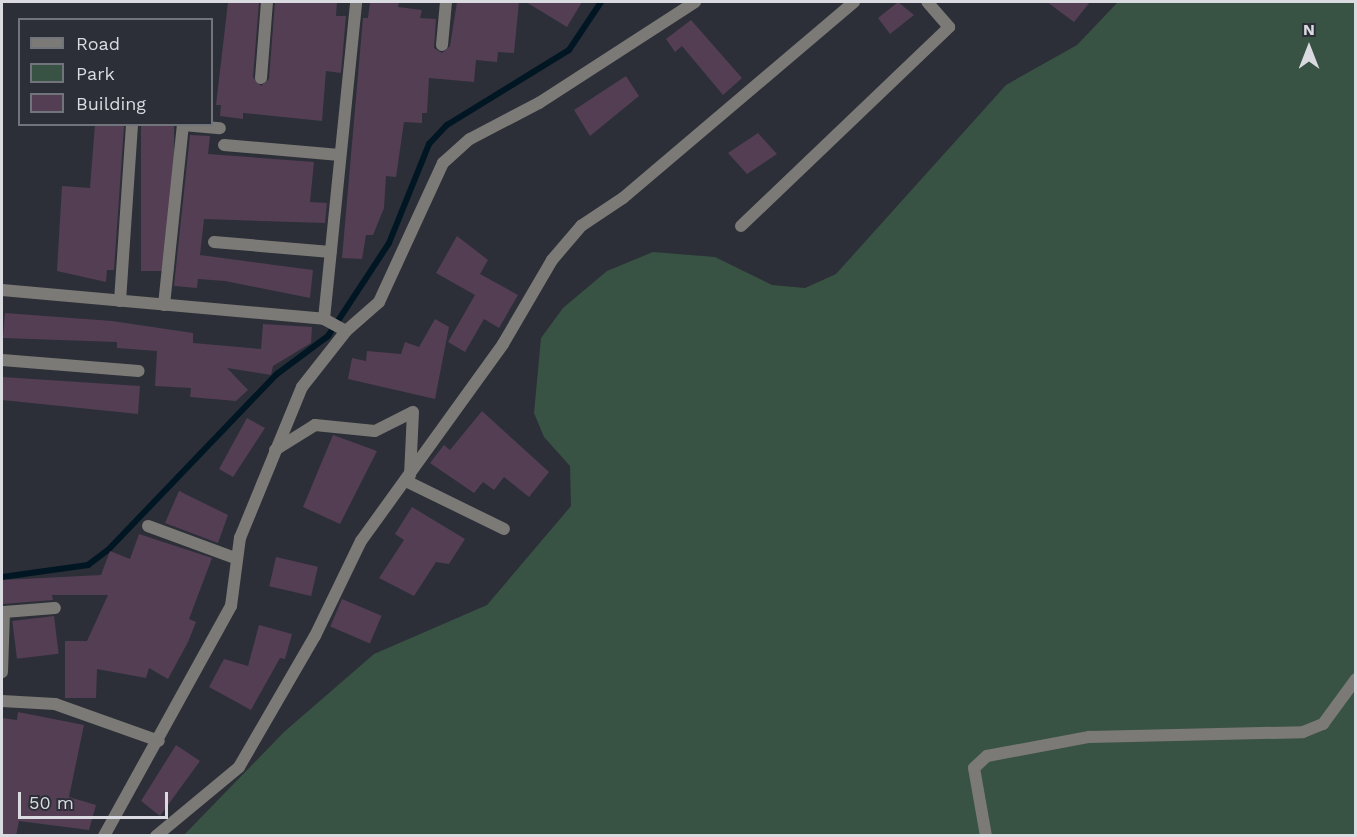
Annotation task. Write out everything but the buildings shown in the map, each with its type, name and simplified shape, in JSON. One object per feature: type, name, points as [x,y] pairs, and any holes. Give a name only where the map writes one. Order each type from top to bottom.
[{"type":"street","points":[[261,78],[267,2]]},
{"type":"street","points":[[324,320],[356,2]]},
{"type":"street","points":[[442,45],[446,2]]},
{"type":"street","points":[[104,836],[159,741],[231,606],[235,558],[275,450],[302,387],[346,331],[379,302],[443,163],[470,139],[540,103],[695,2]]},
{"type":"street","points":[[156,836],[239,767],[315,636],[361,541],[502,344],[547,267],[581,226],[623,198],[854,2]]},
{"type":"street","points":[[741,226],[949,27],[927,2]]},
{"type":"street","points":[[120,300],[132,126]]},
{"type":"street","points":[[164,304],[183,126]]},
{"type":"street","points":[[195,126],[220,128]]},
{"type":"street","points":[[224,145],[340,155]]},
{"type":"street","points":[[214,242],[331,252]]},
{"type":"street","points":[[2,290],[324,320],[346,331]]},
{"type":"street","points":[[2,360],[139,371]]},
{"type":"street","points":[[275,450],[315,424],[375,430],[412,412],[408,478]]},
{"type":"street","points":[[408,478],[504,529]]},
{"type":"street","points":[[148,526],[235,558]]},
{"type":"street","points":[[2,672],[4,612],[55,608]]},
{"type":"street","points":[[986,836],[974,768],[987,756],[1089,737],[1303,732],[1323,724],[1356,679]]},
{"type":"street","points":[[2,701],[55,704],[159,741]]},
{"type":"green space","points":[[1118,2],[1355,2],[1355,835],[183,836],[284,732],[374,654],[487,605],[571,506],[570,466],[544,437],[534,413],[541,338],[563,308],[607,271],[653,252],[715,257],[772,285],[805,288],[836,274],[1006,85],[1077,45]]},
{"type":"waterway","points":[[2,577],[88,565],[108,550],[277,374],[328,336],[389,243],[429,144],[447,125],[569,50],[601,2]]}]
